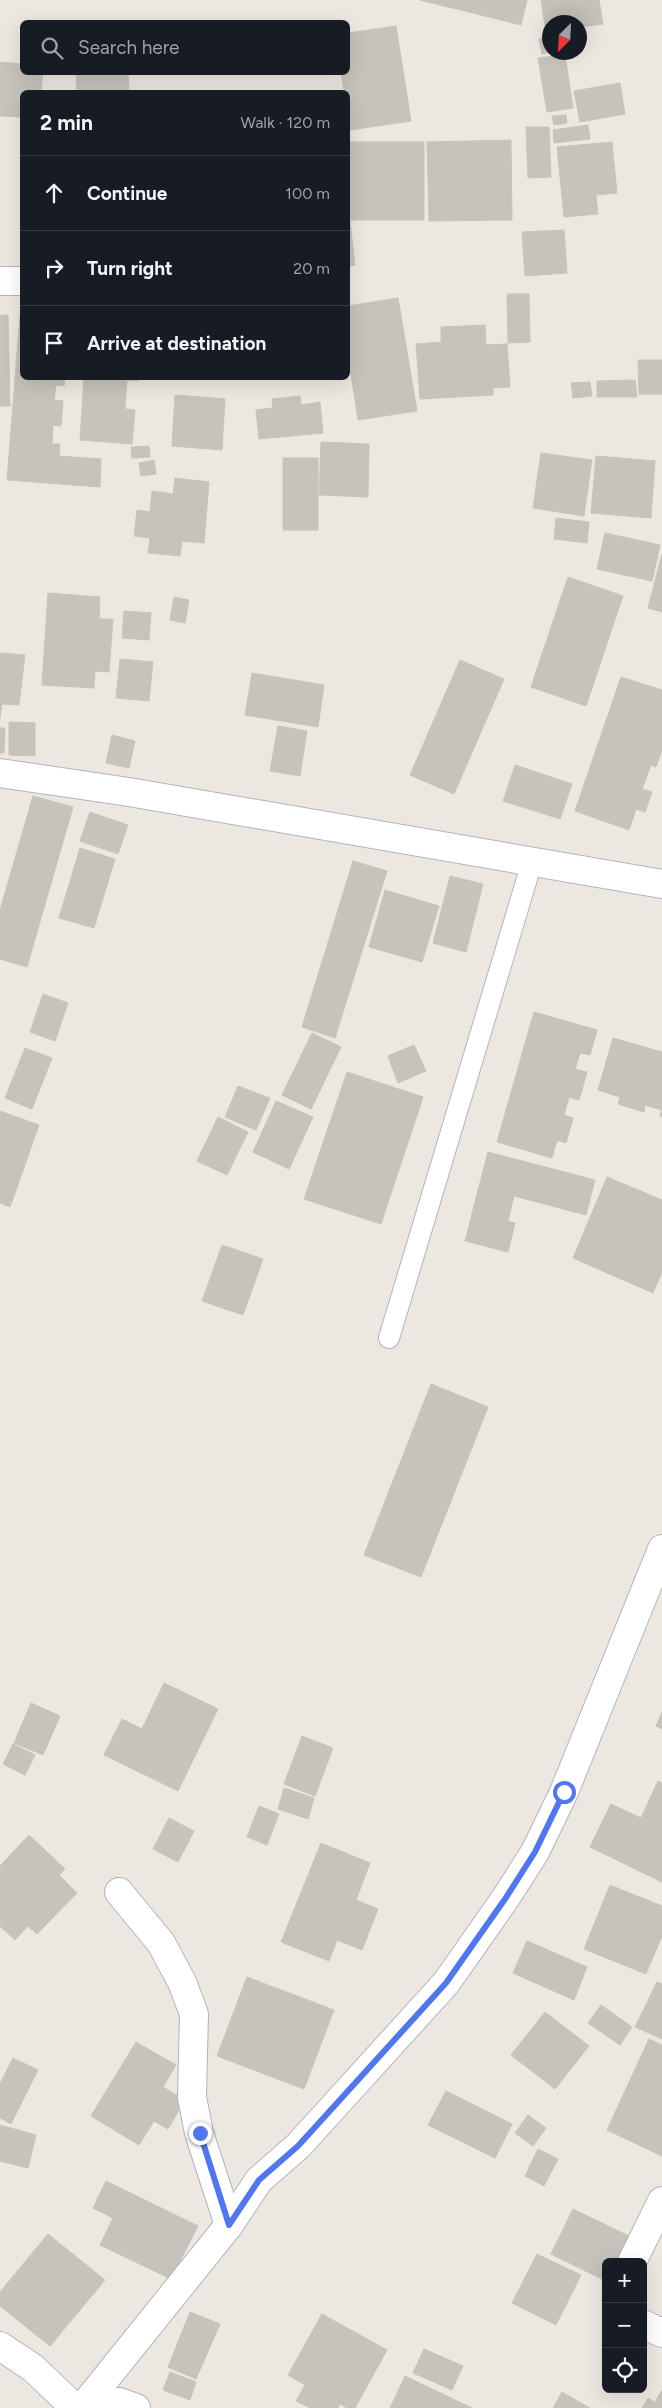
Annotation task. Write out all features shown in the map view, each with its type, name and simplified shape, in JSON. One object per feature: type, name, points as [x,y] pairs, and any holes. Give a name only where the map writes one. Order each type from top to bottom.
[{"type":"street","points":[[0,281],[20,281]]},
{"type":"street","points":[[0,774],[128,792],[662,884]]},
{"type":"street","points":[[80,2407],[229,2225],[259,2180],[298,2146],[446,1983],[505,1899],[535,1852],[564,1792],[662,1549]]},
{"type":"street","points":[[119,1892],[161,1944],[182,1982],[194,2014],[192,2097],[200,2133],[229,2225]]},
{"type":"street","points":[[634,2258],[662,2201]]},
{"type":"street","points":[[647,2326],[662,2333]]},
{"type":"street","points":[[0,2346],[33,2368],[80,2407],[119,2402],[136,2408]]},
{"type":"lane","points":[[389,1338],[532,862]]},
{"type":"building","points":[[420,0],[527,0],[521,25]]},
{"type":"building","points":[[541,0],[599,0],[603,24],[587,26],[587,15],[543,15]]},
{"type":"building","points":[[396,26],[411,121],[350,130],[350,90],[344,90],[341,75],[350,75],[350,33]]},
{"type":"building","points":[[542,38],[542,54],[539,39]]},
{"type":"building","points":[[538,58],[542,58],[542,60],[566,60],[573,108],[547,112]]},
{"type":"building","points":[[0,62],[20,64],[20,75],[43,75],[41,90],[20,90],[20,117],[0,116]]},
{"type":"building","points":[[76,75],[128,75],[129,90],[77,90]]},
{"type":"building","points":[[620,83],[625,114],[580,122],[574,91]]},
{"type":"building","points":[[566,115],[567,123],[554,125],[552,116]]},
{"type":"building","points":[[588,125],[590,139],[554,143],[553,130]]},
{"type":"building","points":[[526,127],[549,127],[551,177],[528,178]]},
{"type":"building","points":[[511,140],[512,220],[429,221],[427,142]]},
{"type":"building","points":[[350,142],[424,142],[424,220],[350,220]]},
{"type":"building","points":[[612,142],[617,193],[596,195],[598,214],[564,217],[557,147]]},
{"type":"building","points":[[350,221],[355,265],[350,266]]},
{"type":"building","points":[[564,230],[567,273],[525,276],[522,232]]},
{"type":"building","points":[[507,294],[529,294],[530,342],[508,343]]},
{"type":"building","points":[[398,298],[417,411],[358,420],[350,367],[350,306]]},
{"type":"building","points":[[0,315],[8,315],[10,406],[0,406]]},
{"type":"building","points":[[20,315],[20,380],[65,380],[64,386],[56,385],[54,400],[63,401],[61,426],[53,425],[52,444],[60,444],[59,456],[101,459],[100,487],[7,480]]},
{"type":"building","points":[[485,325],[486,345],[507,344],[510,387],[493,388],[493,395],[420,399],[416,344],[441,342],[441,327]]},
{"type":"building","points":[[638,360],[662,360],[662,394],[639,394]]},
{"type":"building","points":[[84,380],[127,380],[125,409],[135,410],[132,444],[80,440]]},
{"type":"building","points":[[635,380],[637,397],[597,397],[597,381]]},
{"type":"building","points":[[590,382],[592,396],[573,398],[571,383]]},
{"type":"building","points":[[175,395],[225,399],[222,450],[172,446]]},
{"type":"building","points":[[300,396],[301,405],[320,402],[323,433],[259,439],[256,410],[273,408],[272,399]]},
{"type":"building","points":[[321,442],[369,444],[368,497],[319,495]]},
{"type":"building","points":[[149,446],[150,457],[132,458],[131,447]]},
{"type":"building","points":[[541,453],[592,460],[584,516],[533,508]]},
{"type":"building","points":[[596,456],[655,461],[651,518],[591,513]]},
{"type":"building","points":[[283,458],[318,458],[318,530],[283,530]]},
{"type":"building","points":[[154,460],[156,474],[141,476],[139,463]]},
{"type":"building","points":[[175,478],[209,482],[204,543],[182,541],[180,556],[148,553],[150,538],[134,536],[137,510],[150,512],[152,491],[173,494]]},
{"type":"building","points":[[556,518],[589,522],[587,543],[554,539]]},
{"type":"building","points":[[605,533],[660,545],[652,581],[597,569]]},
{"type":"building","points":[[662,554],[662,612],[648,608]]},
{"type":"building","points":[[568,577],[623,596],[586,706],[531,687]]},
{"type":"building","points":[[48,593],[100,597],[99,619],[113,619],[109,672],[95,671],[94,688],[42,685]]},
{"type":"building","points":[[174,597],[189,600],[185,623],[170,620]]},
{"type":"building","points":[[124,611],[151,613],[149,640],[122,638]]},
{"type":"building","points":[[0,653],[25,655],[19,705],[2,704],[0,718]]},
{"type":"building","points":[[120,659],[153,662],[149,701],[116,698]]},
{"type":"building","points":[[460,660],[504,679],[454,794],[410,775]]},
{"type":"building","points":[[252,673],[324,685],[318,727],[245,715]]},
{"type":"building","points":[[621,677],[662,690],[662,750],[656,767],[651,765],[642,789],[652,792],[645,812],[636,809],[629,830],[575,811]]},
{"type":"building","points":[[9,722],[35,723],[35,756],[9,755]]},
{"type":"building","points":[[278,726],[307,731],[300,776],[270,771]]},
{"type":"building","points":[[0,728],[5,728],[4,753],[0,753]]},
{"type":"building","points":[[112,735],[135,741],[129,768],[106,763]]},
{"type":"building","points":[[515,765],[572,784],[560,819],[503,801]]},
{"type":"building","points":[[33,796],[73,807],[27,967],[0,959],[0,910]]},
{"type":"building","points":[[90,812],[128,825],[118,854],[80,841]]},
{"type":"building","points":[[80,848],[115,859],[94,928],[59,918]]},
{"type":"building","points":[[353,861],[387,871],[335,1038],[302,1027]]},
{"type":"building","points":[[450,876],[483,884],[466,952],[433,943]]},
{"type":"building","points":[[385,890],[439,906],[422,962],[369,947]]},
{"type":"building","points":[[43,994],[68,1003],[55,1041],[30,1032]]},
{"type":"building","points":[[534,1012],[597,1030],[590,1055],[580,1053],[575,1069],[587,1072],[579,1100],[569,1097],[564,1115],[573,1118],[566,1143],[557,1140],[552,1158],[497,1142]]},
{"type":"building","points":[[312,1033],[341,1047],[311,1109],[282,1095]]},
{"type":"building","points":[[613,1038],[662,1052],[662,1110],[645,1105],[644,1112],[618,1104],[620,1097],[598,1090]]},
{"type":"building","points":[[414,1045],[426,1071],[398,1083],[388,1056]]},
{"type":"building","points":[[25,1048],[52,1058],[32,1109],[5,1098]]},
{"type":"building","points":[[347,1072],[423,1097],[381,1224],[304,1199]]},
{"type":"building","points":[[238,1086],[270,1098],[256,1130],[225,1117]]},
{"type":"building","points":[[276,1101],[313,1117],[289,1169],[253,1152]]},
{"type":"building","points":[[0,1111],[39,1125],[10,1207],[0,1203]]},
{"type":"building","points":[[218,1117],[248,1132],[227,1175],[197,1161]]},
{"type":"building","points":[[488,1152],[595,1180],[586,1215],[514,1196],[508,1221],[515,1223],[508,1252],[465,1241]]},
{"type":"building","points":[[607,1177],[662,1200],[662,1272],[653,1293],[573,1258]]},
{"type":"building","points":[[222,1245],[263,1259],[243,1315],[202,1301]]},
{"type":"building","points":[[431,1384],[488,1407],[421,1577],[364,1555]]},
{"type":"building","points":[[164,1683],[218,1709],[178,1791],[104,1755],[122,1719],[142,1729]]},
{"type":"building","points":[[31,1703],[60,1716],[43,1755],[14,1743]]},
{"type":"building","points":[[662,1712],[662,1729],[656,1726]]},
{"type":"building","points":[[302,1736],[333,1748],[315,1796],[284,1784]]},
{"type":"building","points":[[13,1744],[35,1755],[25,1775],[3,1764]]},
{"type":"building","points":[[658,1781],[662,1783],[662,1882],[590,1847],[611,1804],[641,1818]]},
{"type":"building","points":[[284,1788],[314,1798],[308,1819],[278,1809]]},
{"type":"building","points":[[259,1806],[279,1814],[267,1845],[247,1837]]},
{"type":"building","points":[[169,1818],[194,1831],[178,1862],[153,1849]]},
{"type":"building","points":[[29,1835],[65,1869],[59,1875],[77,1893],[37,1934],[28,1926],[15,1940],[0,1926],[0,1866]]},
{"type":"building","points":[[321,1843],[370,1863],[356,1900],[378,1909],[362,1950],[337,1940],[329,1961],[281,1942]]},
{"type":"building","points":[[610,1885],[662,1906],[662,1936],[646,1974],[584,1949]]},
{"type":"building","points":[[527,1941],[587,1967],[574,2000],[513,1973]]},
{"type":"building","points":[[247,1977],[334,2010],[304,2089],[217,2056]]},
{"type":"building","points":[[657,1982],[662,1984],[662,2039],[635,2027]]},
{"type":"building","points":[[601,2005],[632,2027],[620,2045],[588,2023]]},
{"type":"building","points":[[545,2012],[589,2046],[555,2089],[511,2055]]},
{"type":"building","points":[[649,2039],[662,2045],[662,2156],[607,2130]]},
{"type":"building","points":[[136,2042],[176,2065],[163,2087],[185,2100],[168,2129],[154,2121],[139,2145],[91,2116]]},
{"type":"building","points":[[13,2058],[38,2070],[11,2124],[0,2118],[0,2084]]},
{"type":"building","points":[[446,2091],[512,2124],[495,2158],[428,2125]]},
{"type":"building","points":[[528,2115],[546,2128],[533,2146],[515,2133]]},
{"type":"building","points":[[0,2125],[36,2135],[28,2168],[0,2161]]},
{"type":"building","points":[[538,2149],[558,2159],[544,2186],[525,2176]]},
{"type":"building","points":[[106,2181],[198,2226],[171,2279],[100,2245],[113,2218],[93,2208]]},
{"type":"building","points":[[573,2209],[633,2238],[624,2258],[602,2258],[602,2279],[551,2254]]},
{"type":"building","points":[[48,2234],[105,2280],[50,2346],[0,2306],[0,2292]]},
{"type":"building","points":[[537,2254],[581,2275],[556,2325],[512,2303]]},
{"type":"building","points":[[190,2312],[220,2324],[196,2379],[168,2367]]},
{"type":"building","points":[[322,2314],[387,2350],[355,2408],[347,2408],[340,2404],[338,2408],[310,2408],[296,2401],[305,2385],[288,2375]]},
{"type":"building","points":[[424,2349],[463,2366],[452,2390],[413,2373]]},
{"type":"building","points":[[170,2372],[196,2382],[190,2400],[163,2390]]},
{"type":"building","points":[[405,2376],[472,2408],[390,2408]]},
{"type":"building","points":[[662,2390],[662,2406],[655,2402]]},
{"type":"building","points":[[562,2392],[590,2408],[553,2408]]},
{"type":"building","points":[[648,2398],[662,2407],[662,2408],[642,2408]]},
{"type":"route","points":[[200,2133],[229,2225],[259,2180],[298,2146],[446,1983],[505,1899],[535,1852],[564,1792]]}]
